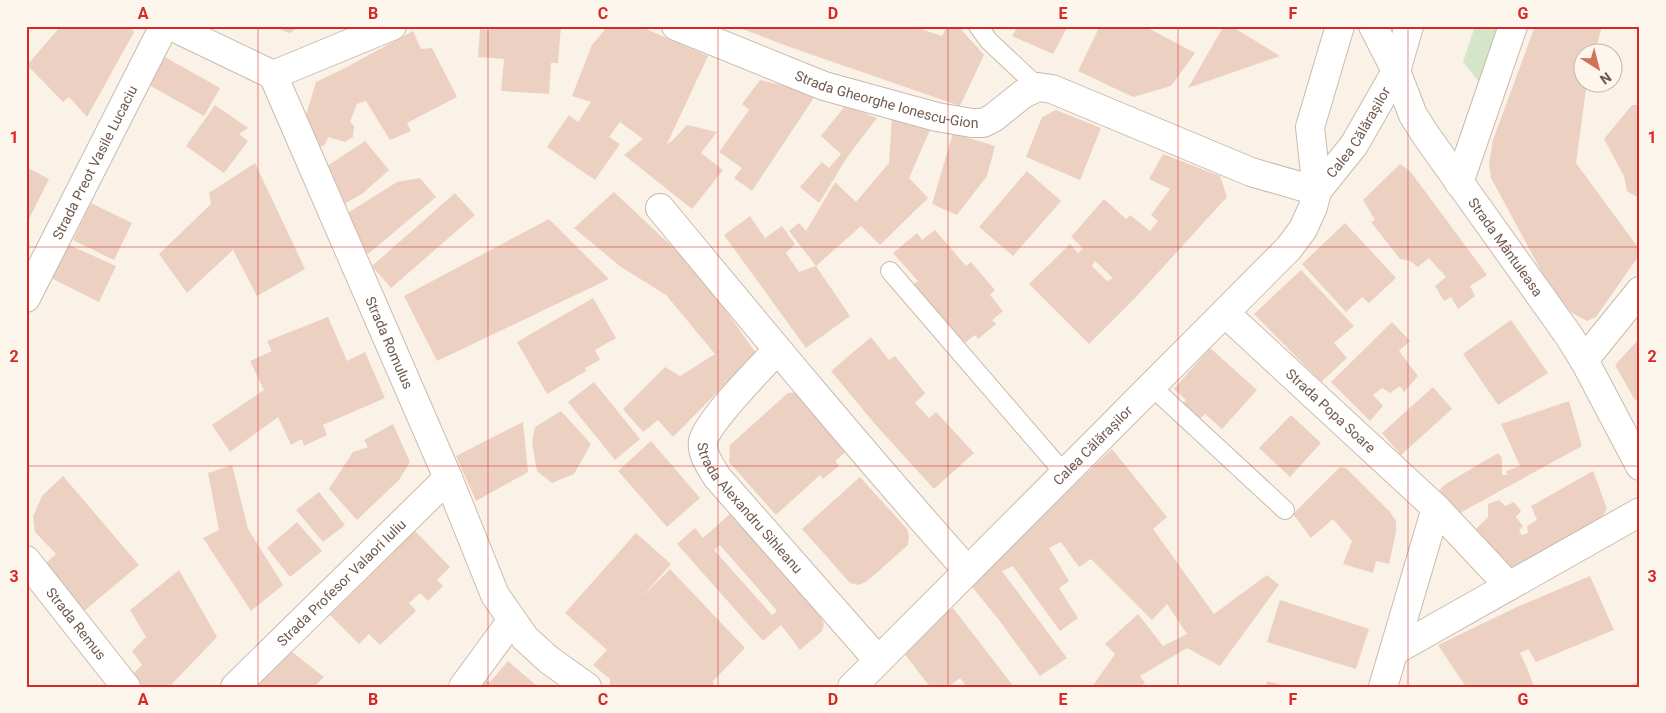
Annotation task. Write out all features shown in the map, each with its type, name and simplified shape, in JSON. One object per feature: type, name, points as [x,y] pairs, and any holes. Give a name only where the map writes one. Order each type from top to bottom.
[{"type":"street","name":"Strada Preot Vasile Lucaciu","points":[[26,298],[164,26]]},
{"type":"street","points":[[171,26],[273,75],[392,26]]},
{"type":"street","name":"Strada Gheorghe Ionescu-Gion","points":[[676,26],[824,86],[937,117],[972,123],[983,123],[994,118],[1023,94],[1038,87]]},
{"type":"street","name":"Calea Călărașilor","points":[[852,687],[1289,248],[1303,229],[1317,191],[1310,127],[1340,26]]},
{"type":"street","name":"Strada Mântuleasa","points":[[1373,26],[1396,71],[1414,116],[1459,183],[1555,315],[1584,360],[1640,466]]},
{"type":"street","name":"Calea Călărașilor","points":[[1317,191],[1354,145],[1396,71],[1409,26]]},
{"type":"street","points":[[1459,183],[1513,26]]},
{"type":"street","name":"Strada Romulus","points":[[273,75],[448,478],[496,595],[525,638],[549,660],[587,687]]},
{"type":"street","points":[[1038,87],[1052,89],[1258,175],[1317,191]]},
{"type":"street","points":[[660,208],[777,350],[967,570]]},
{"type":"street","points":[[1584,360],[1640,292]]},
{"type":"street","name":"Strada Popa Soare","points":[[1225,313],[1436,508],[1509,586]]},
{"type":"street","name":"Strada Alexandru Sihleanu","points":[[777,350],[712,423],[703,442],[704,454],[717,477],[878,660]]},
{"type":"street","name":"Strada Profesor Valaori Iuliu","points":[[235,687],[448,478]]},
{"type":"street","points":[[1384,687],[1436,508]]},
{"type":"street","points":[[1394,651],[1640,512]]},
{"type":"street","name":"Strada Remus","points":[[26,560],[126,687]]},
{"type":"street","points":[[463,687],[512,620]]},
{"type":"lane","points":[[978,26],[989,41],[1038,87]]},
{"type":"lane","points":[[890,271],[1064,473]]},
{"type":"lane","points":[[1151,386],[1285,510]]},
{"type":"green space","points":[[1475,26],[1498,26],[1479,82],[1463,62]]},
{"type":"building","points":[[61,26],[128,26],[134,32],[87,117],[69,97],[63,102],[27,65]]},
{"type":"building","points":[[272,26],[298,26],[298,28],[289,33]]},
{"type":"building","points":[[491,26],[561,26],[558,63],[551,63],[549,94],[501,91],[504,59],[478,57],[480,29],[490,30]]},
{"type":"building","points":[[608,26],[639,26],[708,56],[667,144],[687,125],[717,132],[701,153],[723,170],[692,209],[624,155],[643,139],[620,122],[609,137],[620,144],[595,180],[547,147],[569,115],[578,122],[591,102],[572,96],[592,45]]},
{"type":"building","points":[[735,26],[880,26],[882,28],[883,26],[911,26],[942,36],[947,26],[958,26],[984,55],[960,106]]},
{"type":"building","points":[[1018,26],[1068,26],[1053,54],[1012,36]]},
{"type":"building","points":[[1100,26],[1144,26],[1195,53],[1171,86],[1133,97],[1078,71]]},
{"type":"building","points":[[1231,26],[1280,56],[1188,88],[1222,29]]},
{"type":"building","points":[[1535,26],[1602,26],[1598,42],[1574,42],[1574,92],[1586,92],[1576,163],[1640,250],[1640,254],[1596,317],[1587,321],[1559,304],[1491,178],[1489,163],[1493,140]]},
{"type":"building","points":[[413,31],[421,49],[432,48],[457,97],[407,123],[411,131],[390,140],[366,101],[357,104],[350,122],[354,126],[353,137],[345,142],[328,137],[325,145],[314,149],[303,125],[316,82]]},
{"type":"building","points":[[165,57],[220,88],[204,116],[149,85]]},
{"type":"building","points":[[760,80],[798,89],[815,96],[752,191],[734,178],[742,168],[719,152],[749,110],[742,104]]},
{"type":"building","points":[[215,105],[248,128],[239,134],[248,141],[224,173],[186,146]]},
{"type":"building","points":[[1632,105],[1640,105],[1640,199],[1627,191],[1624,176],[1604,139]]},
{"type":"building","points":[[845,106],[877,118],[848,156],[819,203],[800,187],[822,162],[829,168],[841,154],[821,136]]},
{"type":"building","points":[[1056,110],[1101,128],[1080,180],[1026,157],[1042,117]]},
{"type":"building","points":[[892,117],[930,130],[909,178],[928,198],[880,245],[861,226],[816,266],[789,231],[799,223],[806,231],[835,182],[856,202],[889,163]]},
{"type":"building","points":[[953,133],[995,146],[987,176],[957,215],[932,204]]},
{"type":"building","points":[[365,141],[389,170],[362,194],[342,205],[321,170]]},
{"type":"building","points":[[1163,154],[1220,176],[1227,197],[1134,299],[1089,344],[1029,284],[1070,244],[1078,253],[1083,248],[1071,237],[1104,199],[1126,219],[1130,215],[1150,231],[1158,221],[1151,215],[1170,189],[1149,179]],"holes":[[[1095,261],[1113,278],[1107,281],[1092,266]]]},
{"type":"building","points":[[255,163],[305,269],[257,296],[233,250],[187,293],[159,254],[211,204],[209,193]]},
{"type":"building","points":[[1400,164],[1410,171],[1487,275],[1470,286],[1475,296],[1458,309],[1451,297],[1444,301],[1435,286],[1446,277],[1429,258],[1418,267],[1410,261],[1400,259],[1371,222],[1375,220],[1363,200]]},
{"type":"building","points":[[26,167],[49,179],[26,225]]},
{"type":"building","points":[[1027,171],[1061,201],[1013,256],[979,227]]},
{"type":"building","points":[[420,178],[436,197],[368,254],[338,219],[397,182]]},
{"type":"building","points":[[614,192],[696,269],[756,353],[673,437],[658,420],[643,432],[623,409],[665,367],[680,376],[715,354],[666,295],[621,267],[574,228]]},
{"type":"building","points":[[455,193],[475,215],[391,288],[372,266]]},
{"type":"building","points":[[91,203],[132,223],[114,260],[73,240]]},
{"type":"building","points":[[750,216],[765,238],[782,226],[795,244],[786,253],[799,272],[816,266],[850,316],[806,348],[724,235]]},
{"type":"building","points":[[549,219],[609,279],[437,361],[404,296]]},
{"type":"building","points":[[1345,223],[1396,278],[1369,303],[1362,297],[1346,312],[1302,264]]},
{"type":"building","points":[[935,230],[966,266],[971,262],[995,290],[990,295],[1003,311],[992,320],[996,324],[978,339],[975,335],[961,346],[910,287],[918,281],[893,253],[917,233],[922,240]]},
{"type":"building","points":[[69,245],[116,266],[99,302],[51,278]]},
{"type":"building","points":[[1301,270],[1354,326],[1334,343],[1347,358],[1321,382],[1254,314]]},
{"type":"building","points":[[593,298],[616,338],[595,350],[600,360],[585,368],[586,371],[547,394],[517,342]]},
{"type":"building","points":[[328,317],[347,361],[365,352],[385,398],[323,425],[327,435],[304,446],[302,439],[291,445],[278,417],[230,452],[212,425],[264,390],[250,361],[272,351],[267,341]]},
{"type":"building","points":[[1511,320],[1548,373],[1498,405],[1463,354]]},
{"type":"building","points":[[1392,322],[1410,341],[1399,351],[1418,376],[1404,392],[1400,386],[1390,393],[1382,388],[1373,395],[1383,406],[1370,421],[1331,382]]},
{"type":"building","points":[[871,337],[889,360],[895,356],[925,393],[915,403],[929,418],[936,412],[974,453],[934,489],[874,423],[831,371]]},
{"type":"building","points":[[1640,338],[1640,400],[1635,400],[1615,365]]},
{"type":"building","points":[[1210,348],[1257,390],[1222,429],[1205,414],[1199,420],[1182,404],[1186,400],[1174,389]]},
{"type":"building","points":[[594,382],[640,439],[615,460],[568,402]]},
{"type":"building","points":[[1433,387],[1452,409],[1401,455],[1382,433]]},
{"type":"building","points":[[800,392],[849,449],[835,461],[839,466],[823,479],[820,475],[776,515],[729,462],[730,445],[788,393]]},
{"type":"building","points":[[1569,401],[1582,446],[1460,513],[1439,491],[1444,485],[1498,453],[1502,458],[1502,475],[1507,475],[1506,471],[1520,466],[1501,424]]},
{"type":"building","points":[[561,411],[591,444],[574,474],[552,483],[537,471],[532,443],[535,427]]},
{"type":"building","points":[[1291,415],[1321,443],[1290,477],[1259,448]]},
{"type":"building","points":[[523,422],[528,472],[476,501],[456,456]]},
{"type":"building","points":[[393,424],[410,462],[399,480],[357,520],[329,489],[353,452],[368,447],[364,440]]},
{"type":"building","points":[[651,441],[700,498],[667,527],[618,471]]},
{"type":"building","points":[[1112,449],[1167,517],[1153,529],[1214,614],[1267,575],[1279,585],[1220,666],[1187,648],[1140,676],[1145,683],[1140,687],[1092,687],[1115,654],[1105,644],[1138,614],[1163,646],[1187,634],[1167,604],[1152,620],[1091,559],[1079,567],[1061,542],[1049,548],[1069,581],[1059,588],[1078,618],[1060,631],[1013,566],[1002,571],[1067,658],[1040,676],[972,587]]},
{"type":"building","points":[[232,465],[248,529],[283,585],[251,611],[203,538],[219,530],[208,473]]},
{"type":"building","points":[[1340,467],[1346,468],[1390,512],[1396,521],[1396,532],[1389,564],[1376,561],[1373,573],[1343,564],[1352,541],[1333,519],[1311,538],[1293,514]]},
{"type":"building","points":[[1593,471],[1607,509],[1600,520],[1518,568],[1507,566],[1476,529],[1488,517],[1488,504],[1499,500],[1505,506],[1514,502],[1521,511],[1516,517],[1523,526],[1519,531],[1522,535],[1528,533],[1527,526],[1537,520],[1531,506]]},
{"type":"building","points":[[63,476],[139,565],[84,611],[44,565],[56,554],[35,532],[33,517],[42,496]]},
{"type":"building","points":[[860,477],[907,529],[909,536],[908,545],[866,582],[858,585],[850,583],[802,529]]},
{"type":"building","points":[[319,492],[345,525],[323,542],[296,510]]},
{"type":"building","points":[[731,513],[820,615],[824,624],[822,631],[800,650],[781,625],[763,641],[677,544],[695,528],[703,538]],"holes":[[[720,545],[777,611],[772,615],[714,550]]]},
{"type":"building","points":[[297,522],[322,551],[290,577],[267,548]]},
{"type":"building","points":[[415,531],[450,567],[437,580],[443,586],[428,601],[420,593],[409,603],[416,611],[380,645],[369,634],[359,644],[330,615]]},
{"type":"building","points":[[636,533],[671,564],[642,597],[670,569],[745,648],[713,681],[714,687],[610,687],[610,679],[593,665],[607,650],[565,613]]},
{"type":"building","points":[[179,570],[217,637],[169,687],[143,687],[134,673],[142,665],[132,651],[146,637],[130,610]]},
{"type":"building","points":[[1590,576],[1614,630],[1536,662],[1528,649],[1520,653],[1534,687],[1466,687],[1438,645],[1519,606]]},
{"type":"building","points":[[1280,600],[1369,629],[1356,669],[1267,642]]},
{"type":"building","points":[[953,608],[1014,687],[967,687],[960,678],[948,687],[930,687],[900,648]]},
{"type":"building","points":[[281,643],[324,677],[314,687],[258,687],[249,679]]},
{"type":"building","points":[[508,661],[538,687],[472,687],[480,678],[490,682]]},
{"type":"building","points":[[1267,681],[1285,686],[1285,687],[1266,687]]},
{"type":"building","points":[[1640,681],[1640,687],[1625,687]]}]
